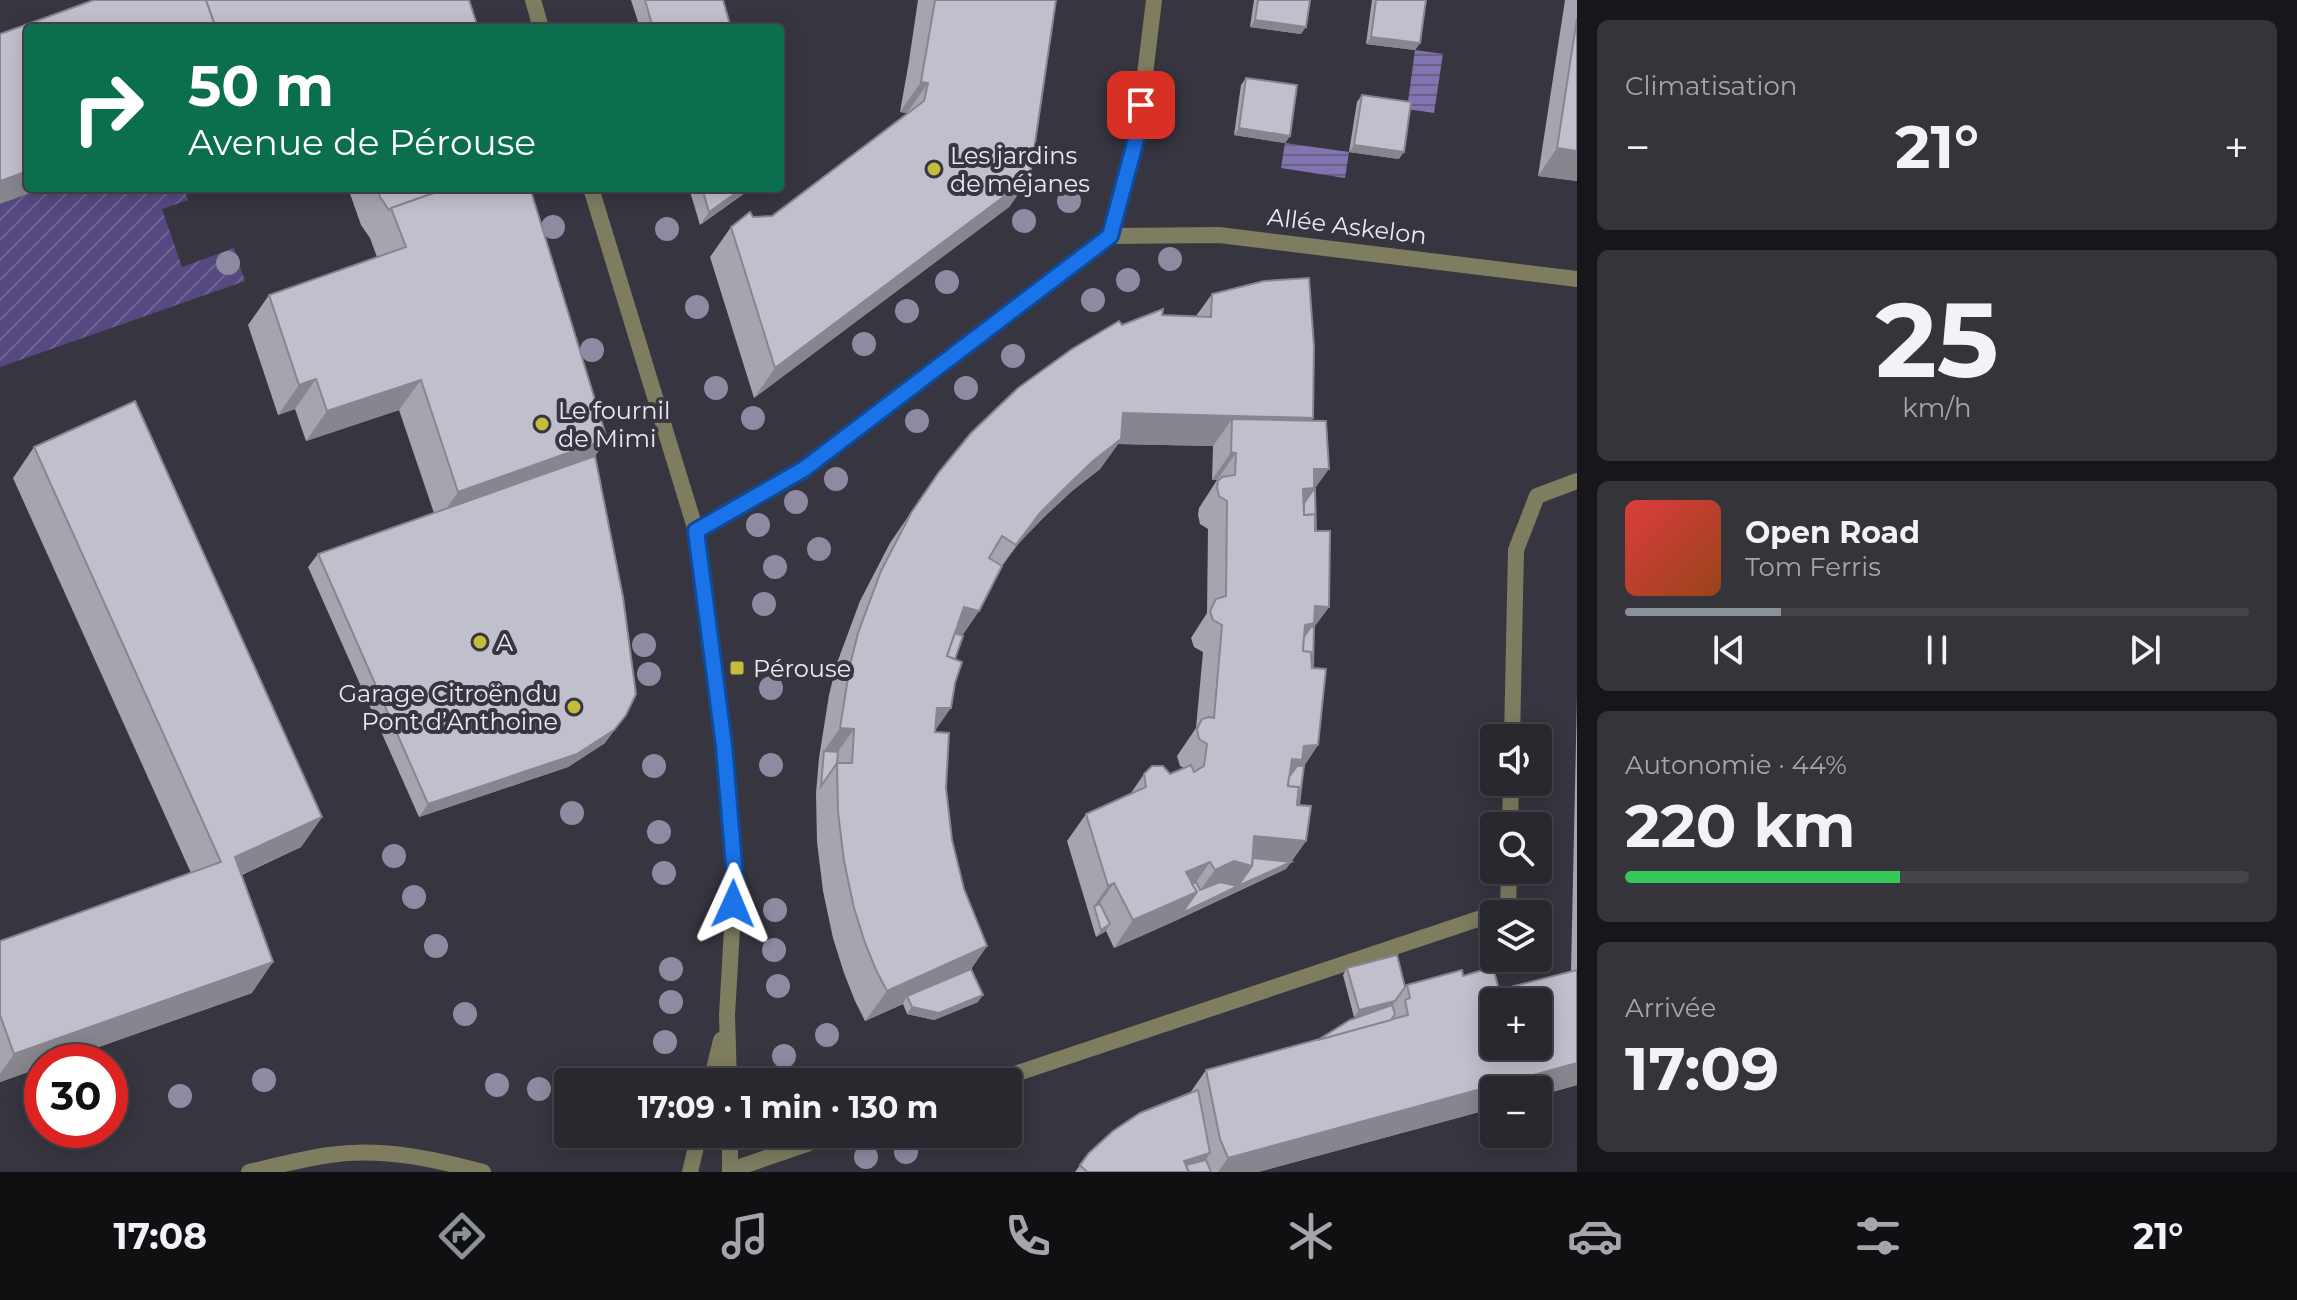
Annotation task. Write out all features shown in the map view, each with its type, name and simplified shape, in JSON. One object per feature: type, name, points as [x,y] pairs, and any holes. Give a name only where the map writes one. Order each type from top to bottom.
[{"type":"street","points":[[533,0],[540,24]]},
{"type":"street","points":[[696,531],[804,469],[1110,236],[1138,132],[1154,0]]},
{"type":"street","points":[[592,192],[696,531],[724,746],[735,877],[727,1015],[729,1068]]},
{"type":"street","name":"Allée Askelon","points":[[1110,236],[1219,235],[1577,279]]},
{"type":"street","points":[[1512,724],[1516,550],[1537,496],[1577,481]]},
{"type":"street","points":[[1022,1072],[1508,909],[1509,884]]},
{"type":"street","points":[[714,1068],[727,1015]]},
{"type":"street","points":[[690,1172],[696,1148]]},
{"type":"street","points":[[730,1148],[730,1171],[796,1148]]},
{"type":"street","points":[[249,1172],[331,1155],[371,1153],[429,1158],[483,1172]]},
{"type":"shaded area","points":[[1415,50],[1443,54],[1434,113],[1407,109]]},
{"type":"shaded area","points":[[1285,143],[1349,152],[1345,178],[1281,168]]},
{"type":"shaded area","points":[[32,192],[185,192],[188,200],[162,209],[182,267],[234,248],[245,281],[0,367],[0,204]]},
{"type":"building","points":[[94,0],[206,0],[215,24],[28,24]]},
{"type":"building","points":[[206,0],[469,0],[477,24],[215,24]]},
{"type":"building","points":[[645,0],[723,0],[730,24],[652,24]]},
{"type":"building","name":"Les jardins de méjanes","points":[[935,0],[1056,0],[1030,177],[775,368],[731,227],[750,212],[753,217],[772,216],[924,101],[928,83],[921,82]]},
{"type":"building","points":[[1258,0],[1310,0],[1306,27],[1255,20]]},
{"type":"building","points":[[1376,0],[1426,0],[1420,43],[1371,37]]},
{"type":"building","points":[[1577,18],[1577,151],[1557,148]]},
{"type":"building","points":[[24,25],[24,172],[0,181],[0,34]]},
{"type":"building","points":[[1246,78],[1297,85],[1290,136],[1239,128]]},
{"type":"building","points":[[1362,95],[1411,102],[1404,152],[1354,145]]},
{"type":"building","points":[[378,192],[437,192],[389,210]]},
{"type":"building","points":[[437,192],[531,192],[607,439],[458,492],[421,380],[327,411],[316,379],[299,385],[269,295],[406,247],[391,208]]},
{"type":"building","points":[[703,192],[737,192],[709,212]]},
{"type":"building","points":[[1309,278],[1314,347],[1313,418],[1123,413],[1121,439],[1093,461],[1040,513],[1016,545],[1002,536],[989,558],[1002,566],[979,611],[964,607],[947,656],[962,662],[951,708],[937,708],[935,732],[949,733],[946,788],[952,840],[964,889],[987,946],[887,991],[865,943],[854,908],[838,812],[837,763],[852,763],[854,729],[840,728],[858,633],[881,571],[911,513],[971,433],[1018,388],[1072,349],[1119,321],[1122,325],[1163,309],[1162,315],[1211,317],[1212,294],[1264,281]]},
{"type":"building","points":[[135,401],[322,817],[235,857],[273,962],[42,1044],[24,1044],[24,1050],[14,1054],[0,1015],[0,941],[221,862],[34,447]]},
{"type":"building","points":[[1232,419],[1326,421],[1329,469],[1314,469],[1314,488],[1303,489],[1304,515],[1315,514],[1315,531],[1330,531],[1329,607],[1315,606],[1314,623],[1305,625],[1303,651],[1311,652],[1312,668],[1326,669],[1318,745],[1304,746],[1302,760],[1292,759],[1288,786],[1299,787],[1297,805],[1311,806],[1306,841],[1254,836],[1252,866],[1234,861],[1215,870],[1210,862],[1186,872],[1197,892],[1133,920],[1114,883],[1108,886],[1086,814],[1146,787],[1144,774],[1152,766],[1163,766],[1170,774],[1191,765],[1194,772],[1204,766],[1207,744],[1199,739],[1197,729],[1202,719],[1214,718],[1222,625],[1213,620],[1210,611],[1216,599],[1226,596],[1227,501],[1219,496],[1217,487],[1222,477],[1235,475],[1236,453],[1231,452]]},
{"type":"building","name":"A","points":[[595,456],[623,597],[636,694],[626,715],[614,730],[577,754],[428,804],[318,554]]},
{"type":"building","points":[[1314,489],[1316,531],[1315,514],[1304,515],[1304,503]]},
{"type":"building","points":[[1314,627],[1313,668],[1311,652],[1303,651],[1304,637]]},
{"type":"building","points":[[955,633],[963,636],[955,659],[947,656]]},
{"type":"building","points":[[824,751],[838,752],[837,763],[821,786]]},
{"type":"building","points":[[1297,766],[1304,766],[1299,805],[1299,787],[1288,786],[1289,777]]},
{"type":"building","points":[[1253,858],[1291,862],[1238,886],[1252,866]]},
{"type":"building","points":[[1196,882],[1200,890],[1220,882],[1238,886],[1182,913],[1197,892],[1192,884]]},
{"type":"building","points":[[1100,904],[1110,924],[1101,930],[1094,906]]},
{"type":"building","points":[[1397,955],[1405,987],[1395,1001],[1359,1010],[1347,968]]},
{"type":"building","points":[[971,969],[983,995],[939,1013],[912,1007],[907,996]]},
{"type":"building","points":[[1462,970],[1463,976],[1480,971],[1494,972],[1498,988],[1480,988],[1480,1060],[1552,1060],[1552,988],[1507,988],[1577,970],[1577,1063],[1529,1076],[1480,1076],[1480,1089],[1228,1158],[1220,1139],[1206,1070],[1408,1015],[1405,1000],[1410,998],[1407,985]]},
{"type":"building","points":[[1392,1005],[1395,1014],[1391,1020],[1318,1040],[1350,1020]]},
{"type":"building","points":[[1198,1090],[1210,1153],[1184,1161],[1189,1172],[1087,1172],[1080,1165],[1113,1131],[1140,1113]]},
{"type":"building","points":[[1206,1160],[1211,1172],[1189,1172],[1186,1165]]},
{"type":"place","name":"Les jardins de méjanes","points":[[934,169]]},
{"type":"place","name":"Le fournil de Mimi","points":[[542,424]]},
{"type":"place","name":"A","points":[[480,642]]},
{"type":"place","name":"Pérouse","points":[[737,668]]},
{"type":"place","name":"Garage Citroën du Pont d’Anthoine","points":[[574,707]]},
{"type":"route","points":[[733,904],[735,877],[724,746],[696,531],[804,469],[1110,236],[1138,132],[1141,105]]}]
